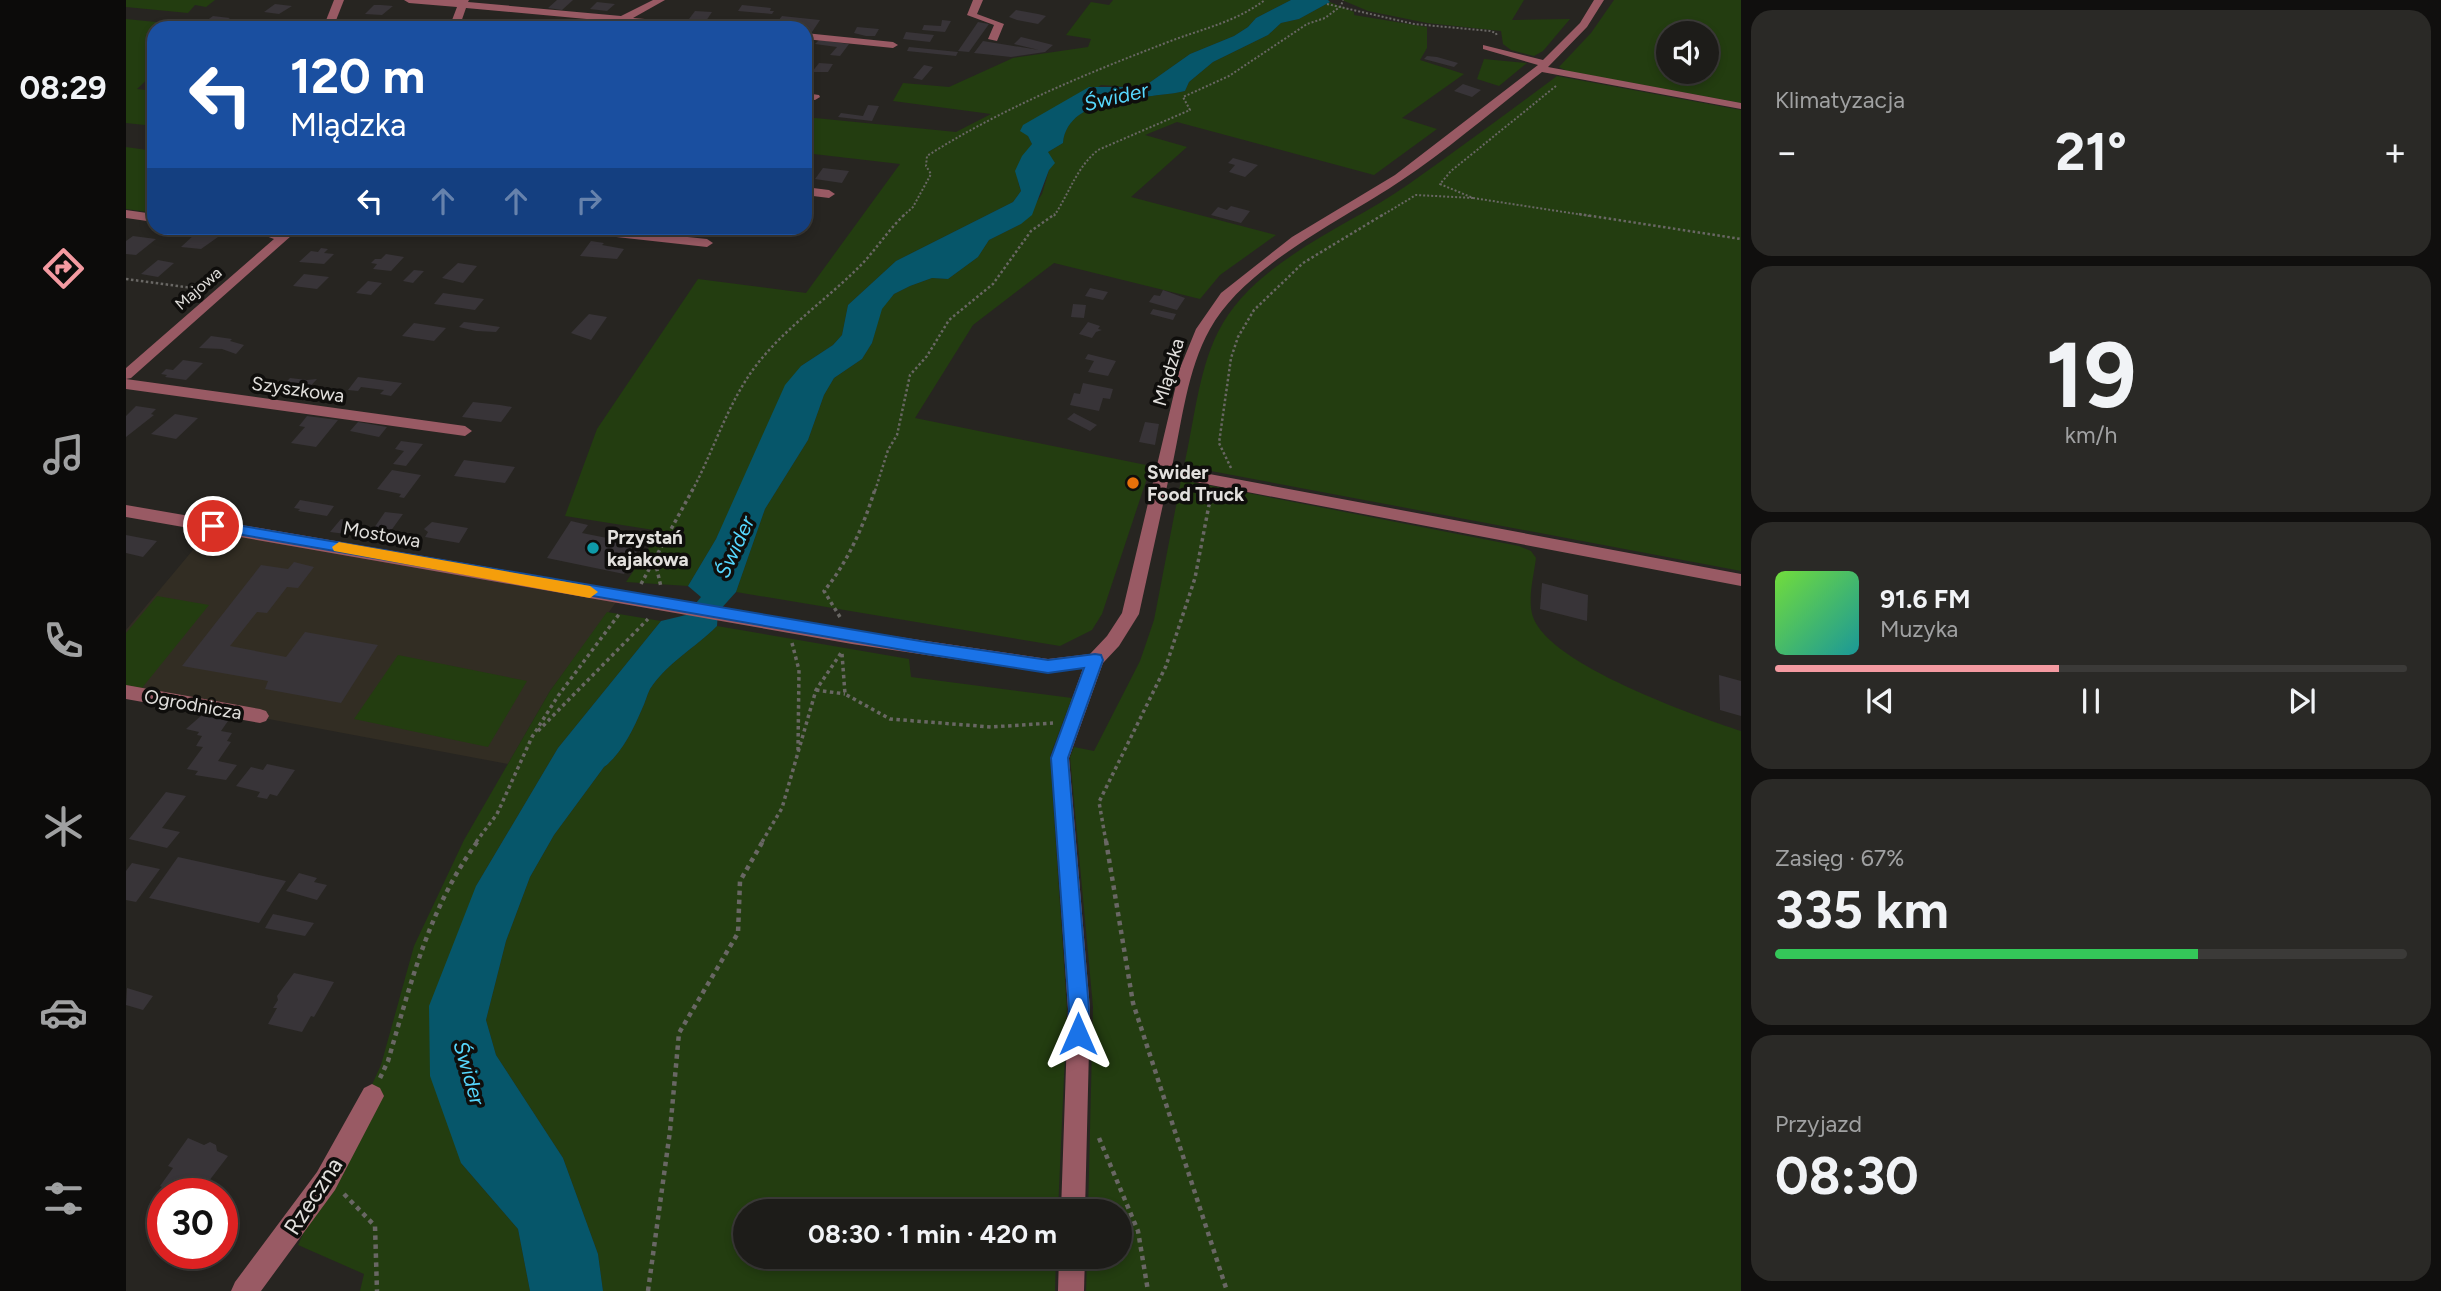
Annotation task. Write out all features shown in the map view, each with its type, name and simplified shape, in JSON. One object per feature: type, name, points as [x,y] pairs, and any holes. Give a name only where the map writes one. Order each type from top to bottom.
[{"type":"street","points":[[331,21],[340,0]]},
{"type":"street","points":[[409,0],[462,2],[644,21]]},
{"type":"street","points":[[619,21],[660,0]]},
{"type":"street","points":[[978,0],[972,15],[999,24],[993,39]]},
{"type":"street","name":"Mlądzka","points":[[1073,1199],[1079,1009],[1060,758],[1095,660],[1113,640],[1130,614],[1187,368],[1203,329],[1226,296],[1296,240],[1399,177],[1543,66],[1584,25],[1599,0]]},
{"type":"street","points":[[456,21],[462,2]]},
{"type":"street","points":[[812,37],[893,45]]},
{"type":"street","points":[[1487,47],[1543,66],[1741,106]]},
{"type":"street","points":[[812,192],[829,194]]},
{"type":"street","points":[[126,214],[147,217]]},
{"type":"street","points":[[276,235],[283,238]]},
{"type":"street","name":"Majowa","points":[[126,375],[286,235]]},
{"type":"street","points":[[635,235],[708,243]]},
{"type":"street","name":"Szyszkowa","points":[[126,384],[465,431]]},
{"type":"street","points":[[1164,471],[1741,580]]},
{"type":"street","name":"Mostowa","points":[[126,510],[852,637]]},
{"type":"street","points":[[852,637],[1048,666],[1095,660]]},
{"type":"street","name":"Ogrodnicza","points":[[126,692],[260,716]]},
{"type":"street","name":"Rzeczna","points":[[244,1291],[326,1181],[372,1096]]},
{"type":"street","points":[[1071,1291],[1072,1269]]},
{"type":"path","points":[[642,582],[704,469],[729,411],[752,371],[772,348],[859,267],[884,233],[913,207],[931,174],[926,166],[927,156],[974,126],[1163,44],[1243,16],[1265,0]]},
{"type":"path","points":[[648,1291],[670,1131],[679,1033],[738,933],[740,881],[782,808],[816,690],[852,637],[824,591],[834,579],[865,521],[888,450],[897,435],[910,375],[927,356],[949,320],[993,284],[1031,231],[1055,215],[1074,177],[1088,158],[1098,150],[1190,110],[1182,97],[1229,76],[1307,24],[1325,18],[1338,8],[1343,0]]},
{"type":"path","points":[[1327,4],[1414,24],[1490,31],[1496,33],[1500,50]]},
{"type":"path","points":[[1473,198],[1440,184],[1451,171],[1549,89]]},
{"type":"path","points":[[1227,1291],[1133,1003],[1099,802],[1166,666],[1195,578],[1209,505],[1239,484],[1219,443],[1231,358],[1238,337],[1254,310],[1303,263],[1416,195],[1473,198],[1741,239]]},
{"type":"path","points":[[126,279],[221,291]]},
{"type":"path","points":[[655,561],[662,594]]},
{"type":"path","points":[[372,1096],[388,1061],[425,936],[465,858],[497,814],[532,737],[558,696],[631,598]]},
{"type":"path","points":[[826,612],[837,612]]},
{"type":"path","points":[[532,737],[649,618]]},
{"type":"path","points":[[792,640],[799,670],[798,755]]},
{"type":"path","points":[[842,652],[845,694]]},
{"type":"path","points":[[816,690],[845,694],[890,719],[992,727],[1071,722]]},
{"type":"path","points":[[1097,1133],[1138,1231],[1148,1291]]},
{"type":"path","points":[[326,1181],[345,1195],[375,1226],[377,1291]]},
{"type":"shaded area","points":[[213,526],[620,597],[550,691],[508,764],[126,692],[126,630]]},
{"type":"green space","points":[[126,0],[215,0],[206,7],[195,5],[188,13],[126,7]]},
{"type":"green space","points":[[1113,0],[1291,0],[1256,18],[1234,36],[1190,54],[1149,83],[1130,87],[1101,85],[1028,136],[1032,144],[1019,166],[1018,183],[1021,191],[1013,202],[896,261],[848,305],[842,335],[833,345],[801,366],[716,539],[688,586],[626,582],[660,531],[565,516],[597,429],[698,279],[806,293],[900,164],[812,154],[812,118],[956,132],[991,114],[893,101],[903,83],[949,87],[1013,58],[1088,47],[1091,39],[1066,35],[1091,2],[1109,5]]},
{"type":"green space","points":[[1342,0],[1524,0],[1512,20],[1570,19],[1543,51],[1534,56],[1511,50],[1503,44],[1501,31],[1427,23],[1368,11]]},
{"type":"green space","points":[[1614,0],[1741,0],[1741,103],[1567,71],[1559,67],[1591,33]]},
{"type":"green space","points":[[1330,2],[1354,12],[1354,15],[1427,27],[1427,48],[1420,60],[1464,74],[1402,118],[1437,129],[1374,175],[1177,122],[1145,135],[1187,147],[1131,197],[1276,235],[1220,275],[1200,299],[1054,263],[973,325],[915,418],[1151,466],[1102,614],[1092,630],[1060,646],[736,592],[765,509],[808,440],[824,395],[834,378],[862,359],[872,343],[881,309],[894,294],[932,278],[948,279],[978,257],[989,240],[1021,224],[1042,194],[1049,170],[1048,152],[1063,143],[1068,127],[1079,115],[1112,102],[1185,91],[1189,82],[1213,62],[1268,35],[1281,23],[1299,19]]},
{"type":"green space","points":[[126,19],[147,21],[147,80],[137,89],[147,90],[147,125],[126,123]]},
{"type":"green space","points":[[1484,59],[1527,63],[1499,86],[1477,79]]},
{"type":"green space","points":[[1557,76],[1741,110],[1741,571],[1184,466],[1201,381],[1211,347],[1234,307],[1254,285],[1302,248],[1406,186]]},
{"type":"green space","points":[[126,147],[147,150],[147,212],[126,209]]},
{"type":"green space","points":[[1181,480],[1519,546],[1531,551],[1536,558],[1531,595],[1533,617],[1545,635],[1566,653],[1625,686],[1741,731],[1741,1291],[1086,1291],[1087,1269],[1132,1269],[1132,1199],[1088,1199],[1093,1007],[1070,757],[1074,747],[1094,751],[1140,661],[1154,620]]},
{"type":"green space","points":[[157,596],[209,605],[142,688],[126,685],[126,633]]},
{"type":"green space","points":[[607,612],[661,621],[558,748],[476,886],[461,1163],[518,1229],[530,1291],[360,1291],[364,1274],[298,1245],[381,1065],[414,946],[464,840],[550,691]]},
{"type":"green space","points":[[717,626],[909,659],[911,677],[1072,698],[1050,756],[1067,1010],[1059,1199],[733,1199],[733,1269],[1056,1269],[1055,1291],[603,1291],[598,1254],[563,1158],[496,1055],[486,1020],[506,941],[530,877],[554,835],[621,748],[650,689],[673,664]]},
{"type":"green space","points":[[398,655],[527,681],[488,747],[354,719]]},
{"type":"water","name":"Świder","points":[[1291,0],[1330,2],[1299,19],[1281,23],[1268,35],[1213,62],[1189,82],[1185,91],[1113,102],[1079,115],[1068,127],[1063,143],[1048,152],[1055,163],[1049,170],[1032,215],[1021,224],[989,240],[978,257],[948,279],[932,278],[894,294],[882,309],[872,343],[862,359],[834,378],[824,395],[808,440],[765,509],[736,592],[718,612],[717,626],[657,680],[621,748],[554,835],[530,877],[506,941],[486,1020],[496,1055],[563,1158],[598,1254],[603,1291],[530,1291],[518,1229],[461,1163],[430,1076],[429,1006],[476,886],[558,748],[661,621],[686,615],[701,597],[688,586],[716,539],[785,385],[801,366],[833,345],[842,335],[848,305],[896,261],[1013,202],[1021,191],[1015,171],[1032,144],[1028,136],[1020,131],[1023,125],[1089,87],[1130,87],[1149,83],[1190,54],[1234,36],[1256,18]]},
{"type":"building","points":[[557,0],[573,0],[562,10],[548,8]]},
{"type":"building","points":[[597,2],[615,4],[607,11],[590,9]]},
{"type":"building","points":[[275,4],[292,6],[279,14],[264,12]]},
{"type":"building","points":[[374,5],[393,6],[382,15],[365,14]]},
{"type":"building","points":[[742,5],[771,8],[770,11],[774,11],[772,14],[738,11]]},
{"type":"building","points":[[1016,10],[1046,16],[1038,24],[1009,17]]},
{"type":"building","points":[[695,11],[712,12],[706,21],[689,19]]},
{"type":"building","points":[[213,16],[230,18],[226,21],[206,21]]},
{"type":"building","points":[[782,16],[820,20],[812,32],[812,21],[778,21]]},
{"type":"building","points":[[942,20],[951,21],[945,32],[922,30],[924,25],[941,26]]},
{"type":"building","points":[[978,22],[989,24],[969,52],[958,51]]},
{"type":"building","points":[[857,27],[879,29],[875,36],[866,36],[854,33]]},
{"type":"building","points":[[906,32],[934,35],[930,42],[903,39]]},
{"type":"building","points":[[1021,37],[1053,45],[1045,52],[1011,57],[974,53],[983,41],[1039,50],[1014,44]]},
{"type":"building","points":[[819,40],[849,44],[840,56],[830,55],[837,47],[815,44]]},
{"type":"building","points":[[909,47],[958,52],[956,56],[907,51]]},
{"type":"building","points":[[1427,56],[1458,63],[1454,67],[1424,59]]},
{"type":"building","points":[[819,63],[833,64],[828,72],[812,72]]},
{"type":"building","points":[[924,65],[933,67],[922,80],[913,78]]},
{"type":"building","points":[[1463,84],[1481,90],[1472,97],[1454,91]]},
{"type":"building","points":[[868,105],[879,106],[872,121],[838,117],[841,113],[863,116]]},
{"type":"building","points":[[1233,158],[1258,165],[1245,177],[1229,172],[1235,165],[1228,163]]},
{"type":"building","points":[[823,168],[849,171],[842,183],[815,179]]},
{"type":"building","points":[[1231,206],[1250,211],[1241,223],[1211,215],[1218,207],[1227,210]]},
{"type":"building","points":[[194,235],[218,237],[201,249],[181,247]]},
{"type":"building","points":[[133,236],[156,239],[136,255],[126,254],[126,241]]},
{"type":"building","points":[[591,241],[624,249],[617,259],[580,256]]},
{"type":"building","points":[[321,248],[328,249],[324,253],[334,254],[324,264],[299,262],[311,251],[318,252]]},
{"type":"building","points":[[386,254],[404,257],[391,271],[373,269],[377,264],[371,263]]},
{"type":"building","points":[[158,260],[174,263],[158,277],[141,274]]},
{"type":"building","points":[[458,263],[477,266],[463,283],[442,278]]},
{"type":"building","points":[[414,270],[424,271],[413,283],[403,281]]},
{"type":"building","points":[[304,274],[329,277],[317,289],[293,286]]},
{"type":"building","points":[[368,281],[382,283],[371,295],[356,293]]},
{"type":"building","points":[[1090,288],[1108,292],[1103,300],[1085,296]]},
{"type":"building","points":[[1163,290],[1185,298],[1177,310],[1149,302],[1154,295],[1160,296]]},
{"type":"building","points":[[443,293],[484,299],[475,310],[434,304]]},
{"type":"building","points":[[1073,304],[1086,305],[1084,318],[1071,317]]},
{"type":"building","points":[[1153,309],[1176,314],[1173,320],[1150,314]]},
{"type":"building","points":[[589,314],[607,317],[591,340],[571,333]]},
{"type":"building","points":[[464,322],[500,327],[496,332],[476,331],[459,327]]},
{"type":"building","points":[[1088,322],[1100,326],[1098,329],[1102,330],[1096,332],[1092,338],[1079,334]]},
{"type":"building","points":[[414,323],[446,328],[434,341],[402,336]]},
{"type":"building","points":[[211,336],[232,339],[230,341],[244,345],[236,354],[222,349],[199,348]]},
{"type":"building","points":[[1088,354],[1116,361],[1108,376],[1088,372],[1094,361],[1085,359]]},
{"type":"building","points":[[183,360],[203,363],[186,380],[161,374],[166,369],[173,370]]},
{"type":"building","points":[[358,377],[402,383],[391,396],[380,394],[384,390],[361,387],[358,391],[348,390]]},
{"type":"building","points":[[290,378],[317,379],[304,393],[279,390]]},
{"type":"building","points":[[1083,383],[1113,389],[1110,399],[1103,398],[1099,411],[1070,405],[1074,393],[1080,394]]},
{"type":"building","points":[[473,402],[512,407],[501,422],[462,417]]},
{"type":"building","points":[[136,406],[156,409],[151,414],[154,415],[126,437],[126,416]]},
{"type":"building","points":[[1074,413],[1097,425],[1090,431],[1067,419]]},
{"type":"building","points":[[175,414],[198,418],[176,439],[151,434]]},
{"type":"building","points":[[307,416],[338,420],[316,447],[291,443],[305,427],[299,426]]},
{"type":"building","points":[[358,422],[387,427],[379,437],[350,431]]},
{"type":"building","points":[[1145,422],[1159,424],[1155,445],[1139,442]]},
{"type":"building","points":[[401,441],[423,444],[406,466],[393,464],[404,451],[395,449]]},
{"type":"building","points":[[464,460],[515,467],[505,483],[454,476]]},
{"type":"building","points":[[392,470],[421,475],[404,498],[399,497],[401,494],[377,489]]},
{"type":"building","points":[[300,500],[334,506],[327,516],[298,511],[300,509],[294,508]]},
{"type":"building","points":[[385,512],[403,514],[385,539],[330,532],[341,519],[350,520],[347,525],[374,528]]},
{"type":"building","name":"Przystań kajakowa","points":[[571,521],[588,525],[582,533],[627,542],[625,546],[639,549],[624,574],[547,558]]},
{"type":"building","points":[[432,522],[468,528],[459,543],[425,537],[428,532],[424,529]]},
{"type":"building","points":[[126,535],[157,541],[143,557],[126,553]]},
{"type":"building","points":[[294,562],[314,567],[298,588],[287,587],[267,613],[257,612],[230,646],[286,657],[305,632],[378,645],[341,703],[265,689],[268,681],[182,666],[261,565],[288,569]]},
{"type":"building","points":[[1542,583],[1588,595],[1587,621],[1540,609]]},
{"type":"building","points":[[1719,675],[1741,681],[1741,716],[1720,710]]},
{"type":"building","points":[[202,715],[228,721],[221,731],[232,733],[227,741],[231,742],[218,761],[237,765],[226,780],[195,775],[198,771],[187,769],[203,747],[196,746],[202,736],[197,735],[199,732],[186,729]]},
{"type":"building","points":[[267,764],[295,770],[277,796],[270,794],[267,799],[257,797],[260,792],[236,786],[251,767],[263,770]]},
{"type":"building","points":[[166,792],[186,796],[162,828],[180,832],[167,848],[129,839]]},
{"type":"building","points":[[178,857],[286,881],[259,923],[149,898]]},
{"type":"building","points":[[132,863],[160,869],[136,902],[126,900],[126,871]]},
{"type":"building","points":[[299,873],[317,878],[314,882],[327,885],[317,900],[286,891]]},
{"type":"building","points":[[273,914],[314,923],[305,936],[265,928]]},
{"type":"building","points":[[294,973],[334,982],[302,1032],[268,1024],[277,1008],[273,1008],[278,1000],[277,996]]},
{"type":"building","points":[[127,988],[153,996],[143,1010],[126,1005]]},
{"type":"building","points":[[188,1138],[204,1145],[210,1142],[216,1145],[217,1151],[228,1156],[211,1178],[166,1178],[173,1168],[168,1166]]},
{"type":"slow traffic","points":[[339,547],[590,592]]},
{"type":"place","name":"Swider Food Truck","points":[[1133,483]]},
{"type":"place","name":"Przystań kajakowa","points":[[593,548]]},
{"type":"route","points":[[213,526],[852,637],[1048,666],[1095,660],[1060,758],[1066,806],[1079,1009],[1078,1034]]}]
